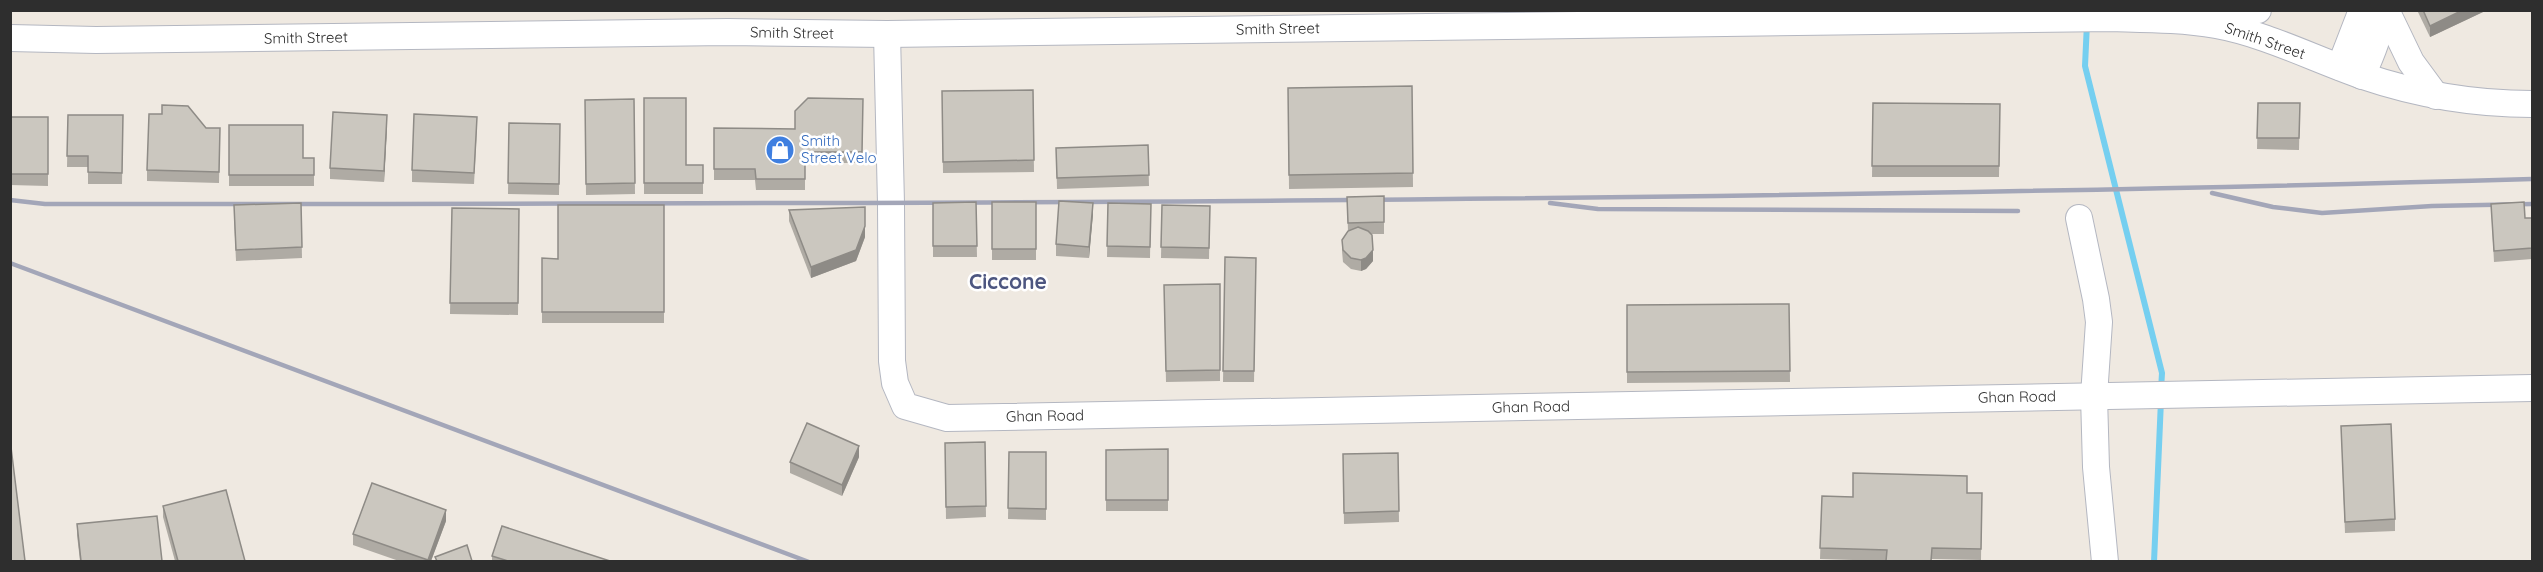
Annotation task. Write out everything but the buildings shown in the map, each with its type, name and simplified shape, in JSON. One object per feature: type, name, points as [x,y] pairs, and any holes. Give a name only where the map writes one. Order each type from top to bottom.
[{"type":"street","points":[[2150,19],[2258,10]]},
{"type":"street","points":[[2351,71],[2362,10]]},
{"type":"street","points":[[2351,71],[2378,38],[2381,23],[2380,10]]},
{"type":"street","points":[[2386,10],[2411,62],[2436,96]]},
{"type":"street","name":"Smith Street","points":[[10,39],[96,40],[728,32],[886,34],[1814,16],[2150,19],[2217,25],[2256,36],[2351,71],[2436,96],[2491,104],[2532,104]]},
{"type":"street","name":"Ghan Road","points":[[886,34],[891,204],[892,361],[895,383],[905,406],[947,418],[2532,388]]},
{"type":"street","points":[[2079,218],[2099,322],[2094,396],[2096,466],[2105,561]]},
{"type":"waterway","points":[[2087,23],[2085,66],[2162,373],[2161,390]]},
{"type":"waterway","points":[[2154,562],[2161,400]]},
{"type":"railway","points":[[10,200],[45,204],[1289,200],[1911,193],[2532,179]]},
{"type":"railway","points":[[2212,193],[2273,207],[2322,213],[2432,206],[2532,204]]},
{"type":"railway","points":[[1550,203],[1598,209],[2018,211]]},
{"type":"railway","points":[[10,263],[809,562]]},
{"type":"place","name":"Smith Street Velo","points":[[780,150]]},
{"type":"district","name":"Ciccone","points":[[1008,282]]}]
